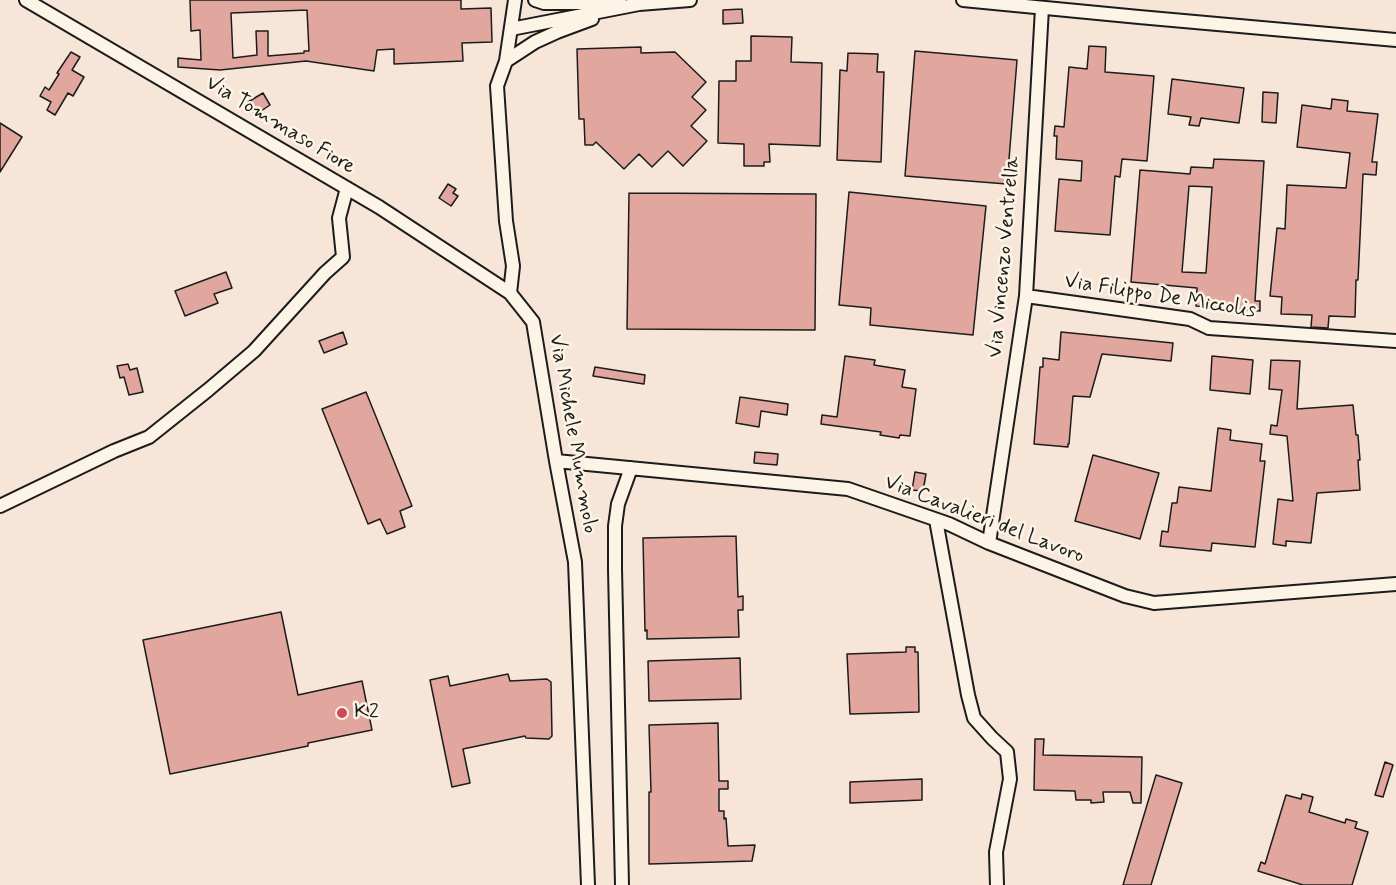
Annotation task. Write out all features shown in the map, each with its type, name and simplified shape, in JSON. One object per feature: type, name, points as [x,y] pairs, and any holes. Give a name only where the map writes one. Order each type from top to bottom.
[{"type":"street","name":"Via Tommaso Fiore","points":[[26,0],[379,207],[510,293]]},
{"type":"street","points":[[510,293],[513,266],[506,221],[497,86],[506,61],[515,0]]},
{"type":"street","points":[[535,0],[544,3],[639,4],[690,0]]},
{"type":"street","points":[[963,0],[1396,40]]},
{"type":"street","points":[[511,29],[639,4]]},
{"type":"street","points":[[506,61],[557,32],[639,4]]},
{"type":"street","name":"Via Vincenzo Ventrella","points":[[989,543],[1026,296],[1042,8]]},
{"type":"street","points":[[0,506],[114,451],[149,437],[254,351],[312,286],[343,256],[339,218],[347,188]]},
{"type":"street","name":"Via Michele Mummolo","points":[[510,293],[532,322],[575,562],[588,885]]},
{"type":"street","name":"Via Filippo De Miccolis","points":[[1026,296],[1190,319],[1209,328],[1396,341]]},
{"type":"street","name":"Via Cavalieri del Lavoro","points":[[556,461],[848,489],[950,524],[989,543],[1125,596],[1154,603],[1396,584]]},
{"type":"street","name":"Via Michele Mummolo","points":[[622,885],[615,526],[618,504],[631,468]]},
{"type":"street","points":[[936,520],[974,718],[1007,752],[1010,779],[996,852],[997,885]]},
{"type":"building","points":[[190,0],[461,0],[461,9],[491,8],[492,42],[462,43],[463,61],[394,64],[394,49],[377,50],[374,71],[306,61],[220,70],[178,67],[178,58],[201,60],[200,30],[191,31]],"holes":[[[307,10],[309,51],[268,56],[268,31],[256,31],[257,55],[233,58],[231,13]]]},
{"type":"building","points":[[742,9],[743,23],[723,24],[723,10]]},
{"type":"building","points":[[751,36],[792,37],[791,62],[822,63],[820,146],[769,144],[770,162],[764,162],[764,166],[744,166],[744,144],[718,143],[719,81],[736,81],[736,61],[751,61]]},
{"type":"building","points":[[1089,46],[1106,47],[1105,72],[1154,76],[1147,161],[1122,159],[1120,177],[1115,176],[1110,235],[1055,231],[1059,179],[1081,181],[1082,161],[1056,159],[1055,126],[1064,127],[1069,67],[1087,69]]},
{"type":"building","points":[[641,47],[641,53],[675,52],[706,82],[692,97],[706,110],[691,126],[707,141],[683,166],[668,151],[652,167],[639,154],[624,169],[596,142],[593,145],[585,145],[584,119],[579,119],[577,49]]},
{"type":"building","points":[[915,51],[1017,60],[1007,184],[905,176]]},
{"type":"building","points":[[71,52],[80,57],[72,70],[84,77],[73,96],[68,93],[55,115],[47,110],[51,102],[40,96],[45,87],[49,90]]},
{"type":"building","points":[[848,53],[878,54],[877,72],[884,72],[881,162],[837,160],[840,70],[847,71]]},
{"type":"building","points":[[1172,79],[1244,88],[1239,123],[1201,118],[1199,126],[1189,125],[1191,117],[1168,114]]},
{"type":"building","points":[[1263,92],[1278,93],[1276,123],[1262,122]]},
{"type":"building","points":[[263,93],[270,105],[255,115],[248,102]]},
{"type":"building","points":[[1332,99],[1348,101],[1347,111],[1378,114],[1372,162],[1377,162],[1376,175],[1363,174],[1355,317],[1329,316],[1328,328],[1311,327],[1312,315],[1281,314],[1282,297],[1270,296],[1277,228],[1285,229],[1287,185],[1346,188],[1350,153],[1297,147],[1302,105],[1331,109]]},
{"type":"building","points":[[0,123],[22,137],[0,172]]},
{"type":"building","points":[[1214,159],[1264,161],[1255,301],[1260,301],[1260,311],[1196,306],[1197,288],[1131,282],[1140,170],[1190,174],[1191,167],[1213,168]],"holes":[[[1189,186],[1212,187],[1206,273],[1182,272]]]},
{"type":"building","points":[[448,184],[456,189],[453,193],[458,196],[451,206],[439,198]]},
{"type":"building","points":[[849,192],[986,206],[973,335],[870,325],[871,308],[839,305]]},
{"type":"building","points":[[629,193],[816,194],[815,330],[627,329]]},
{"type":"building","points":[[226,272],[232,288],[214,294],[218,303],[185,316],[175,291]]},
{"type":"building","points":[[343,332],[347,344],[324,353],[319,341]]},
{"type":"building","points":[[1061,332],[1173,343],[1171,361],[1102,354],[1090,397],[1073,396],[1068,447],[1034,444],[1040,367],[1043,367],[1043,358],[1059,360]]},
{"type":"building","points":[[845,356],[875,360],[874,365],[905,370],[902,387],[916,389],[910,436],[900,435],[899,438],[880,435],[881,432],[821,424],[822,415],[837,417]]},
{"type":"building","points":[[1212,356],[1253,360],[1250,394],[1210,390]]},
{"type":"building","points":[[1271,360],[1300,361],[1297,409],[1353,405],[1356,435],[1358,435],[1360,490],[1317,493],[1311,543],[1286,541],[1286,546],[1273,544],[1278,499],[1293,501],[1287,436],[1270,434],[1271,425],[1277,426],[1282,390],[1269,389]]},
{"type":"building","points":[[128,364],[130,370],[137,368],[143,392],[129,395],[124,377],[120,378],[117,366]]},
{"type":"building","points":[[595,367],[645,375],[644,384],[593,376]]},
{"type":"building","points":[[366,392],[412,506],[400,511],[405,527],[387,534],[380,519],[368,524],[322,409]]},
{"type":"building","points":[[740,397],[788,404],[787,415],[761,411],[759,427],[736,423]]},
{"type":"building","points":[[1218,428],[1231,430],[1230,440],[1262,444],[1260,461],[1265,461],[1255,547],[1212,543],[1211,551],[1160,546],[1162,531],[1168,532],[1172,503],[1177,503],[1179,487],[1211,491]]},
{"type":"building","points":[[755,452],[778,454],[777,465],[754,463]]},
{"type":"building","points":[[1093,455],[1159,473],[1140,539],[1075,521]]},
{"type":"building","points":[[915,472],[926,474],[923,491],[912,490]]},
{"type":"building","points":[[736,536],[738,597],[743,596],[743,610],[738,610],[739,637],[647,639],[643,538]]},
{"type":"building","points":[[281,612],[298,695],[362,681],[372,730],[308,743],[308,746],[170,774],[143,640]]},
{"type":"building","points":[[906,647],[915,647],[915,652],[918,652],[919,712],[850,714],[847,654],[906,652]]},
{"type":"building","points":[[740,658],[741,699],[649,701],[648,661]]},
{"type":"building","points":[[508,674],[510,681],[547,679],[551,682],[552,736],[549,739],[526,738],[525,736],[463,749],[470,783],[452,787],[430,680],[448,676],[450,686]]},
{"type":"building","points":[[718,723],[719,781],[728,781],[728,789],[719,789],[719,811],[724,811],[724,819],[726,818],[728,846],[755,845],[752,861],[649,864],[649,792],[651,792],[649,725]]},
{"type":"building","points":[[1035,739],[1044,739],[1043,755],[1142,757],[1141,803],[1133,803],[1130,792],[1103,792],[1104,802],[1091,803],[1091,800],[1076,800],[1075,791],[1034,790]]},
{"type":"building","points":[[1385,762],[1393,765],[1383,797],[1375,795]]},
{"type":"building","points":[[1156,775],[1182,783],[1151,885],[1123,885]]},
{"type":"building","points":[[922,779],[922,800],[850,803],[850,782]]},
{"type":"building","points":[[1302,794],[1313,797],[1309,812],[1345,823],[1346,819],[1357,822],[1355,828],[1368,832],[1352,885],[1303,885],[1258,871],[1261,862],[1265,864],[1286,795],[1301,799]]},
{"type":"place","name":"K2","points":[[342,713]]}]
